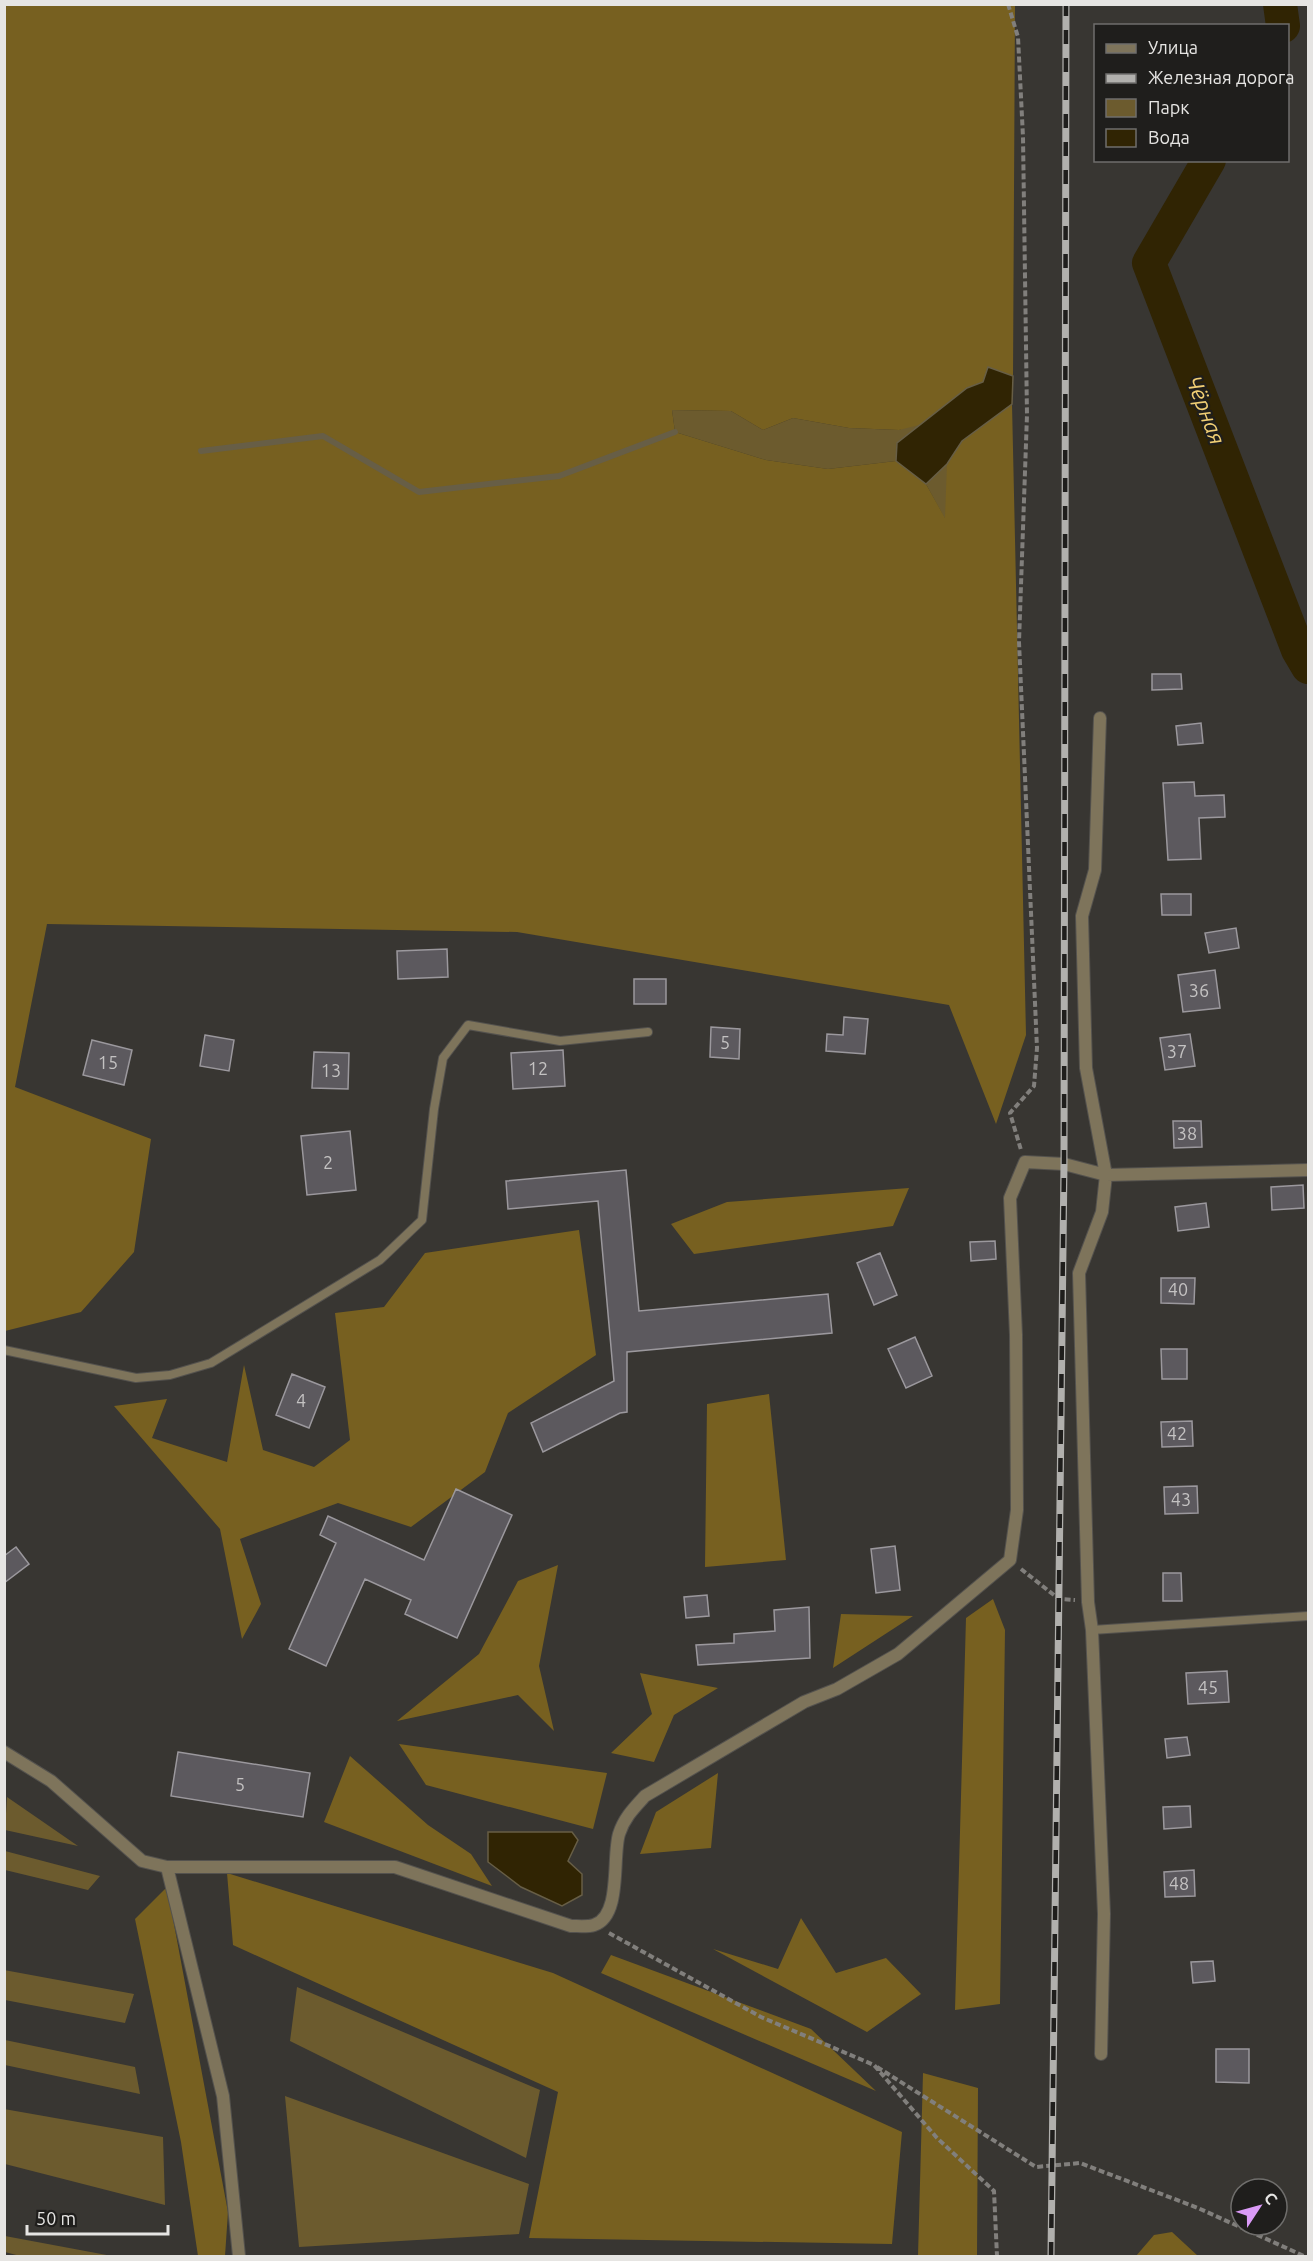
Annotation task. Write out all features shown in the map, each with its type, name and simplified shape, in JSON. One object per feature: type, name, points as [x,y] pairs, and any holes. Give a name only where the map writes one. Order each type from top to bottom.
[{"type":"street","points":[[1100,718],[1095,870],[1082,916],[1086,1068],[1106,1175],[1102,1212],[1079,1273],[1088,1602],[1092,1630],[1104,1914],[1101,2054]]},
{"type":"street","points":[[4,1752],[51,1780],[142,1861],[167,1867],[395,1867],[571,1926],[595,1925],[609,1913],[622,1827],[626,1817],[645,1796],[804,1702],[837,1689],[898,1654],[1010,1560],[1017,1510],[1016,1347],[1010,1198],[1025,1162],[1064,1164],[1106,1175],[1308,1170]]},
{"type":"street","points":[[167,1867],[223,2096],[239,2256]]},
{"type":"lane","points":[[4,1350],[136,1378],[170,1375],[211,1363],[380,1260],[422,1220],[434,1109],[443,1058],[468,1025],[560,1041],[648,1032]]},
{"type":"lane","points":[[1092,1630],[1308,1616]]},
{"type":"path","points":[[1008,4],[1018,37],[1023,137],[1027,415],[1019,642],[1037,1048],[1034,1086],[1010,1113],[1025,1162]]},
{"type":"path","points":[[1010,1560],[1059,1599],[1088,1602]]},
{"type":"path","points":[[595,1925],[761,2017],[873,2065],[1036,2167],[1080,2163],[1198,2208],[1304,2256]]},
{"type":"path","points":[[873,2065],[937,2139],[994,2191],[997,2256]]},
{"type":"green space","points":[[1013,376],[1012,404],[997,418],[945,519],[926,484],[896,461],[828,469],[766,460],[675,432],[672,410],[731,411],[763,430],[793,418],[849,428],[899,430]]},
{"type":"green space","points":[[7,1797],[78,1846],[5,1830]]},
{"type":"green space","points":[[5,1851],[100,1876],[88,1890],[5,1870]]},
{"type":"green space","points":[[4,1970],[134,1994],[125,2023],[5,2000]]},
{"type":"green space","points":[[297,1987],[540,2090],[526,2158],[290,2041]]},
{"type":"green space","points":[[5,2040],[135,2067],[140,2094],[5,2065]]},
{"type":"green space","points":[[285,2096],[529,2184],[519,2234],[299,2247]]},
{"type":"green space","points":[[4,2109],[163,2137],[165,2205],[5,2164]]},
{"type":"green space","points":[[4,2236],[112,2256],[20,2256],[5,2252]]},
{"type":"shaded area","points":[[4,5],[1015,5],[1013,376],[988,368],[983,382],[967,388],[923,424],[899,430],[849,428],[793,418],[763,430],[731,411],[672,410],[675,432],[766,460],[828,469],[896,461],[926,484],[945,518],[947,464],[962,441],[1012,404],[1026,1035],[996,1124],[949,1005],[517,932],[47,924],[15,1087],[151,1139],[134,1252],[81,1312],[5,1331]]},
{"type":"shaded area","points":[[909,1188],[893,1226],[694,1254],[671,1224],[727,1202]]},
{"type":"shaded area","points":[[579,1230],[596,1355],[508,1413],[485,1472],[411,1527],[338,1503],[240,1539],[261,1604],[242,1639],[220,1529],[114,1406],[167,1399],[152,1438],[227,1462],[244,1365],[263,1450],[314,1467],[350,1440],[335,1313],[384,1307],[425,1253]]},
{"type":"shaded area","points":[[769,1394],[786,1560],[705,1567],[707,1404]]},
{"type":"shaded area","points":[[558,1565],[539,1666],[554,1731],[518,1695],[397,1721],[479,1654],[518,1581]]},
{"type":"shaded area","points":[[993,1599],[1005,1630],[1000,2004],[955,2010],[966,1618]]},
{"type":"shaded area","points":[[841,1614],[913,1616],[833,1668]]},
{"type":"shaded area","points":[[640,1673],[718,1688],[674,1715],[654,1762],[611,1753],[652,1714]]},
{"type":"shaded area","points":[[399,1744],[607,1773],[593,1829],[426,1785]]},
{"type":"shaded area","points":[[350,1756],[428,1825],[471,1854],[492,1886],[324,1822]]},
{"type":"shaded area","points":[[718,1773],[711,1848],[640,1854],[656,1812]]},
{"type":"shaded area","points":[[227,1873],[553,1973],[902,2132],[892,2244],[529,2238],[558,2092],[233,1945]]},
{"type":"shaded area","points":[[167,1887],[228,2212],[225,2256],[198,2256],[181,2142],[135,1919]]},
{"type":"shaded area","points":[[801,1918],[836,1973],[886,1958],[921,1994],[867,2032],[713,1949],[778,1969]]},
{"type":"shaded area","points":[[611,1955],[811,2029],[876,2091],[601,1973]]},
{"type":"shaded area","points":[[923,2073],[978,2088],[977,2256],[918,2256]]},
{"type":"shaded area","points":[[1172,2232],[1198,2256],[1136,2256],[1154,2235]]},
{"type":"water","points":[[988,367],[1013,376],[1012,404],[962,441],[947,464],[926,484],[896,461],[897,443],[967,388],[983,382]]},
{"type":"water","points":[[488,1832],[572,1832],[578,1840],[568,1861],[582,1874],[582,1895],[562,1906],[521,1887],[488,1862]]},
{"type":"building","points":[[1152,674],[1181,674],[1182,689],[1152,690]]},
{"type":"building","points":[[1201,723],[1203,743],[1178,745],[1176,726]]},
{"type":"building","points":[[1194,782],[1195,796],[1224,795],[1225,817],[1199,818],[1201,859],[1168,860],[1163,783]]},
{"type":"building","points":[[1161,894],[1191,894],[1191,915],[1162,915]]},
{"type":"building","points":[[1236,928],[1239,948],[1209,953],[1205,933]]},
{"type":"building","points":[[447,949],[448,977],[398,979],[397,951]]},
{"type":"building","points":[[1215,970],[1220,1008],[1183,1012],[1178,975]]},
{"type":"building","points":[[634,979],[666,979],[666,1004],[634,1004]]},
{"type":"building","points":[[844,1017],[868,1019],[865,1054],[826,1051],[827,1034],[843,1035]]},
{"type":"building","points":[[711,1027],[740,1029],[739,1059],[710,1057]]},
{"type":"building","points":[[1190,1034],[1195,1066],[1165,1070],[1160,1038]]},
{"type":"building","points":[[205,1035],[234,1040],[229,1071],[200,1066]]},
{"type":"building","points":[[92,1040],[132,1050],[124,1085],[83,1075]]},
{"type":"building","points":[[563,1050],[565,1086],[513,1089],[511,1053]]},
{"type":"building","points":[[314,1052],[349,1053],[348,1089],[312,1088]]},
{"type":"building","points":[[1173,1121],[1201,1121],[1202,1147],[1174,1148]]},
{"type":"building","points":[[350,1131],[356,1190],[307,1195],[301,1136]]},
{"type":"building","points":[[626,1170],[639,1311],[828,1294],[832,1333],[627,1352],[627,1412],[620,1413],[543,1452],[531,1423],[614,1381],[598,1201],[508,1209],[506,1181]]},
{"type":"building","points":[[1303,1185],[1304,1208],[1272,1210],[1271,1187]]},
{"type":"building","points":[[1206,1203],[1209,1227],[1178,1231],[1175,1207]]},
{"type":"building","points":[[995,1241],[996,1259],[971,1261],[970,1242]]},
{"type":"building","points":[[880,1253],[897,1295],[874,1305],[857,1263]]},
{"type":"building","points":[[1161,1278],[1195,1278],[1194,1304],[1161,1303]]},
{"type":"building","points":[[915,1337],[932,1376],[906,1388],[888,1349]]},
{"type":"building","points":[[1161,1349],[1187,1349],[1187,1379],[1162,1379]]},
{"type":"building","points":[[292,1374],[325,1387],[309,1428],[276,1415]]},
{"type":"building","points":[[1192,1421],[1193,1446],[1162,1447],[1161,1422]]},
{"type":"building","points":[[1197,1486],[1198,1513],[1165,1514],[1164,1487]]},
{"type":"building","points":[[456,1489],[512,1515],[457,1638],[405,1614],[411,1600],[365,1579],[326,1666],[289,1649],[336,1543],[320,1535],[328,1516],[424,1560]]},
{"type":"building","points":[[895,1546],[900,1590],[876,1593],[871,1549]]},
{"type":"building","points":[[16,1547],[29,1564],[4,1583],[4,1556]]},
{"type":"building","points":[[1163,1573],[1181,1573],[1182,1601],[1163,1601]]},
{"type":"building","points":[[707,1595],[709,1616],[686,1618],[684,1597]]},
{"type":"building","points":[[809,1607],[810,1658],[698,1665],[696,1645],[734,1643],[734,1634],[775,1631],[774,1610]]},
{"type":"building","points":[[1227,1671],[1229,1702],[1188,1704],[1186,1673]]},
{"type":"building","points":[[1187,1737],[1190,1755],[1167,1758],[1165,1739]]},
{"type":"building","points":[[178,1752],[310,1773],[303,1817],[171,1796]]},
{"type":"building","points":[[1190,1806],[1191,1827],[1164,1829],[1163,1807]]},
{"type":"building","points":[[1194,1870],[1195,1896],[1165,1897],[1164,1872]]},
{"type":"building","points":[[1213,1961],[1215,1981],[1193,1983],[1191,1962]]},
{"type":"building","points":[[1216,2049],[1249,2049],[1249,2083],[1216,2082]]},
{"type":"waterway","name":"Чёрная","points":[[1280,4],[1283,24]]},
{"type":"waterway","name":"Чёрная","points":[[1208,162],[1149,263],[1298,650],[1308,667]]},
{"type":"waterway","points":[[201,451],[323,436],[419,492],[559,476],[675,432]]},
{"type":"railway","points":[[1051,2256],[1064,1164],[1066,4]]}]
